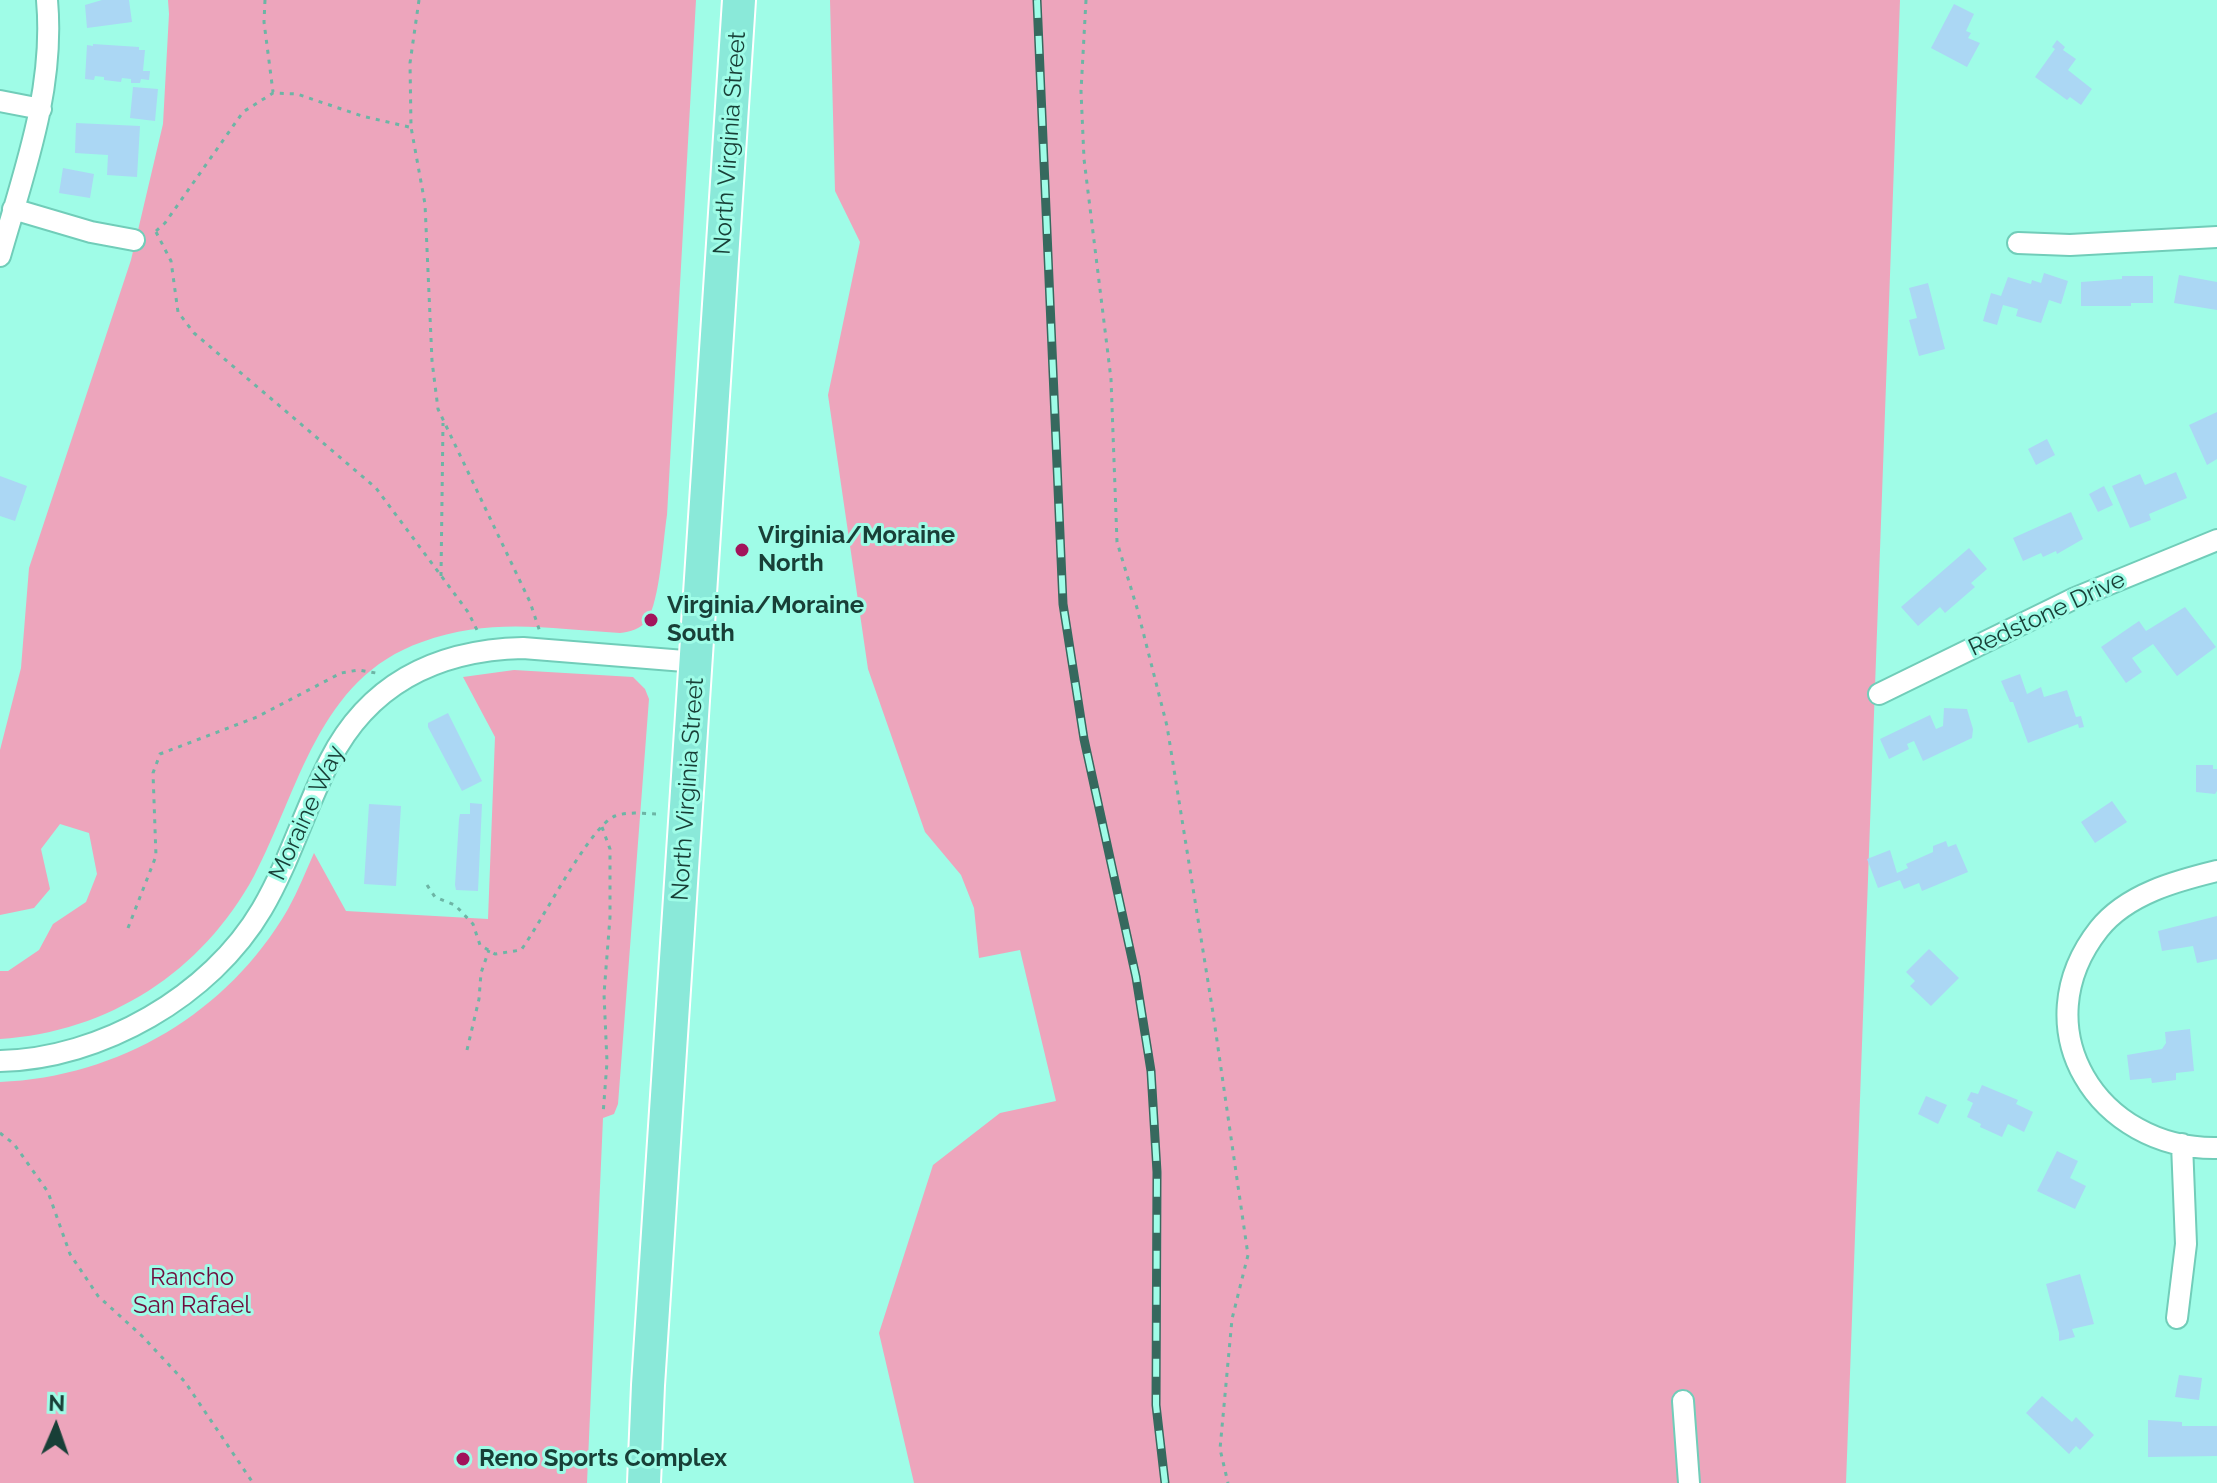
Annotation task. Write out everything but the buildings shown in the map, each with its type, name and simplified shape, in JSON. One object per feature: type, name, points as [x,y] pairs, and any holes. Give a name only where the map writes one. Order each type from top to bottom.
[{"type":"main road","name":"North Virginia Street","points":[[644,1483],[739,0]]},
{"type":"street","points":[[0,256],[41,109],[47,62],[47,0]]},
{"type":"street","points":[[0,101],[41,109]]},
{"type":"street","points":[[13,209],[91,232],[134,240]]},
{"type":"street","points":[[2018,243],[2070,245],[2217,237]]},
{"type":"street","name":"Redstone Drive","points":[[1879,694],[2075,598],[2217,540]]},
{"type":"street","name":"Moraine Way","points":[[0,1061],[45,1056],[86,1045],[126,1029],[158,1013],[214,968],[261,911],[287,862],[341,739],[389,688],[440,660],[483,651],[523,648],[697,662]]},
{"type":"street","points":[[2217,871],[2153,890],[2124,907],[2100,927],[2078,963],[2069,994],[2068,1024],[2072,1051],[2081,1075],[2098,1098],[2120,1118],[2148,1134],[2182,1144],[2217,1148]]},
{"type":"street","points":[[2177,1318],[2186,1244],[2182,1144]]},
{"type":"street","points":[[1683,1401],[1689,1483]]},
{"type":"path","points":[[265,0],[264,22],[273,93]]},
{"type":"path","points":[[419,0],[410,63],[411,127],[425,204],[432,361],[438,409],[530,602],[547,650]]},
{"type":"path","points":[[1086,0],[1081,91],[1084,159],[1111,379],[1117,542],[1167,726],[1248,1255],[1232,1319],[1220,1449],[1228,1483]]},
{"type":"path","points":[[134,240],[146,238],[165,223],[243,112],[273,93],[297,94],[362,116],[411,127]]},
{"type":"path","points":[[156,232],[171,261],[178,312],[194,333],[376,488],[478,631],[483,651]]},
{"type":"path","points":[[441,576],[443,420]]},
{"type":"path","points":[[128,928],[156,856],[153,773],[160,754],[257,717],[341,673],[358,670],[377,673],[389,688]]},
{"type":"path","points":[[427,885],[435,897],[455,905],[473,924],[480,945],[495,954],[521,950],[590,838],[613,817],[631,814],[686,816]]},
{"type":"path","points":[[602,827],[610,849],[610,917],[604,994],[607,1062],[603,1115]]},
{"type":"path","points":[[467,1050],[479,999],[481,973],[489,950]]},
{"type":"path","points":[[0,1133],[8,1139],[48,1192],[70,1254],[98,1296],[143,1337],[185,1382],[253,1483]]},
{"type":"path","points":[[0,1140],[8,1139]]},
{"type":"green space","points":[[168,0],[696,0],[667,515],[658,585],[647,620],[631,631],[620,633],[544,627],[472,629],[422,642],[387,659],[358,682],[335,709],[316,741],[254,876],[233,910],[208,941],[180,968],[115,1010],[40,1034],[0,1039],[0,971],[8,971],[39,950],[53,924],[86,902],[97,874],[89,833],[60,824],[41,849],[50,889],[34,908],[0,915],[0,750],[21,668],[29,568],[131,260],[163,124]]},
{"type":"green space","points":[[830,0],[1900,0],[1846,1483],[914,1483],[879,1333],[933,1165],[1000,1113],[1056,1101],[1020,950],[979,958],[974,908],[961,875],[925,832],[868,669],[828,395],[860,242],[835,191]]},
{"type":"green space","name":"Rancho San Rafael","points":[[514,670],[633,677],[645,689],[649,699],[618,1104],[614,1114],[603,1118],[587,1483],[0,1483],[0,1082],[44,1077],[87,1067],[128,1052],[166,1033],[202,1008],[234,979],[263,946],[288,909],[314,853],[346,911],[488,919],[495,737],[463,677]]},
{"type":"railway","points":[[1037,0],[1063,604],[1084,739],[1136,977],[1151,1071],[1157,1172],[1156,1405],[1165,1483]]},
{"type":"place","name":"Virginia/Moraine North","points":[[742,550]]},
{"type":"place","name":"Virginia/Moraine South","points":[[651,620]]},
{"type":"place","name":"Reno Sports Complex","points":[[463,1459]]}]
